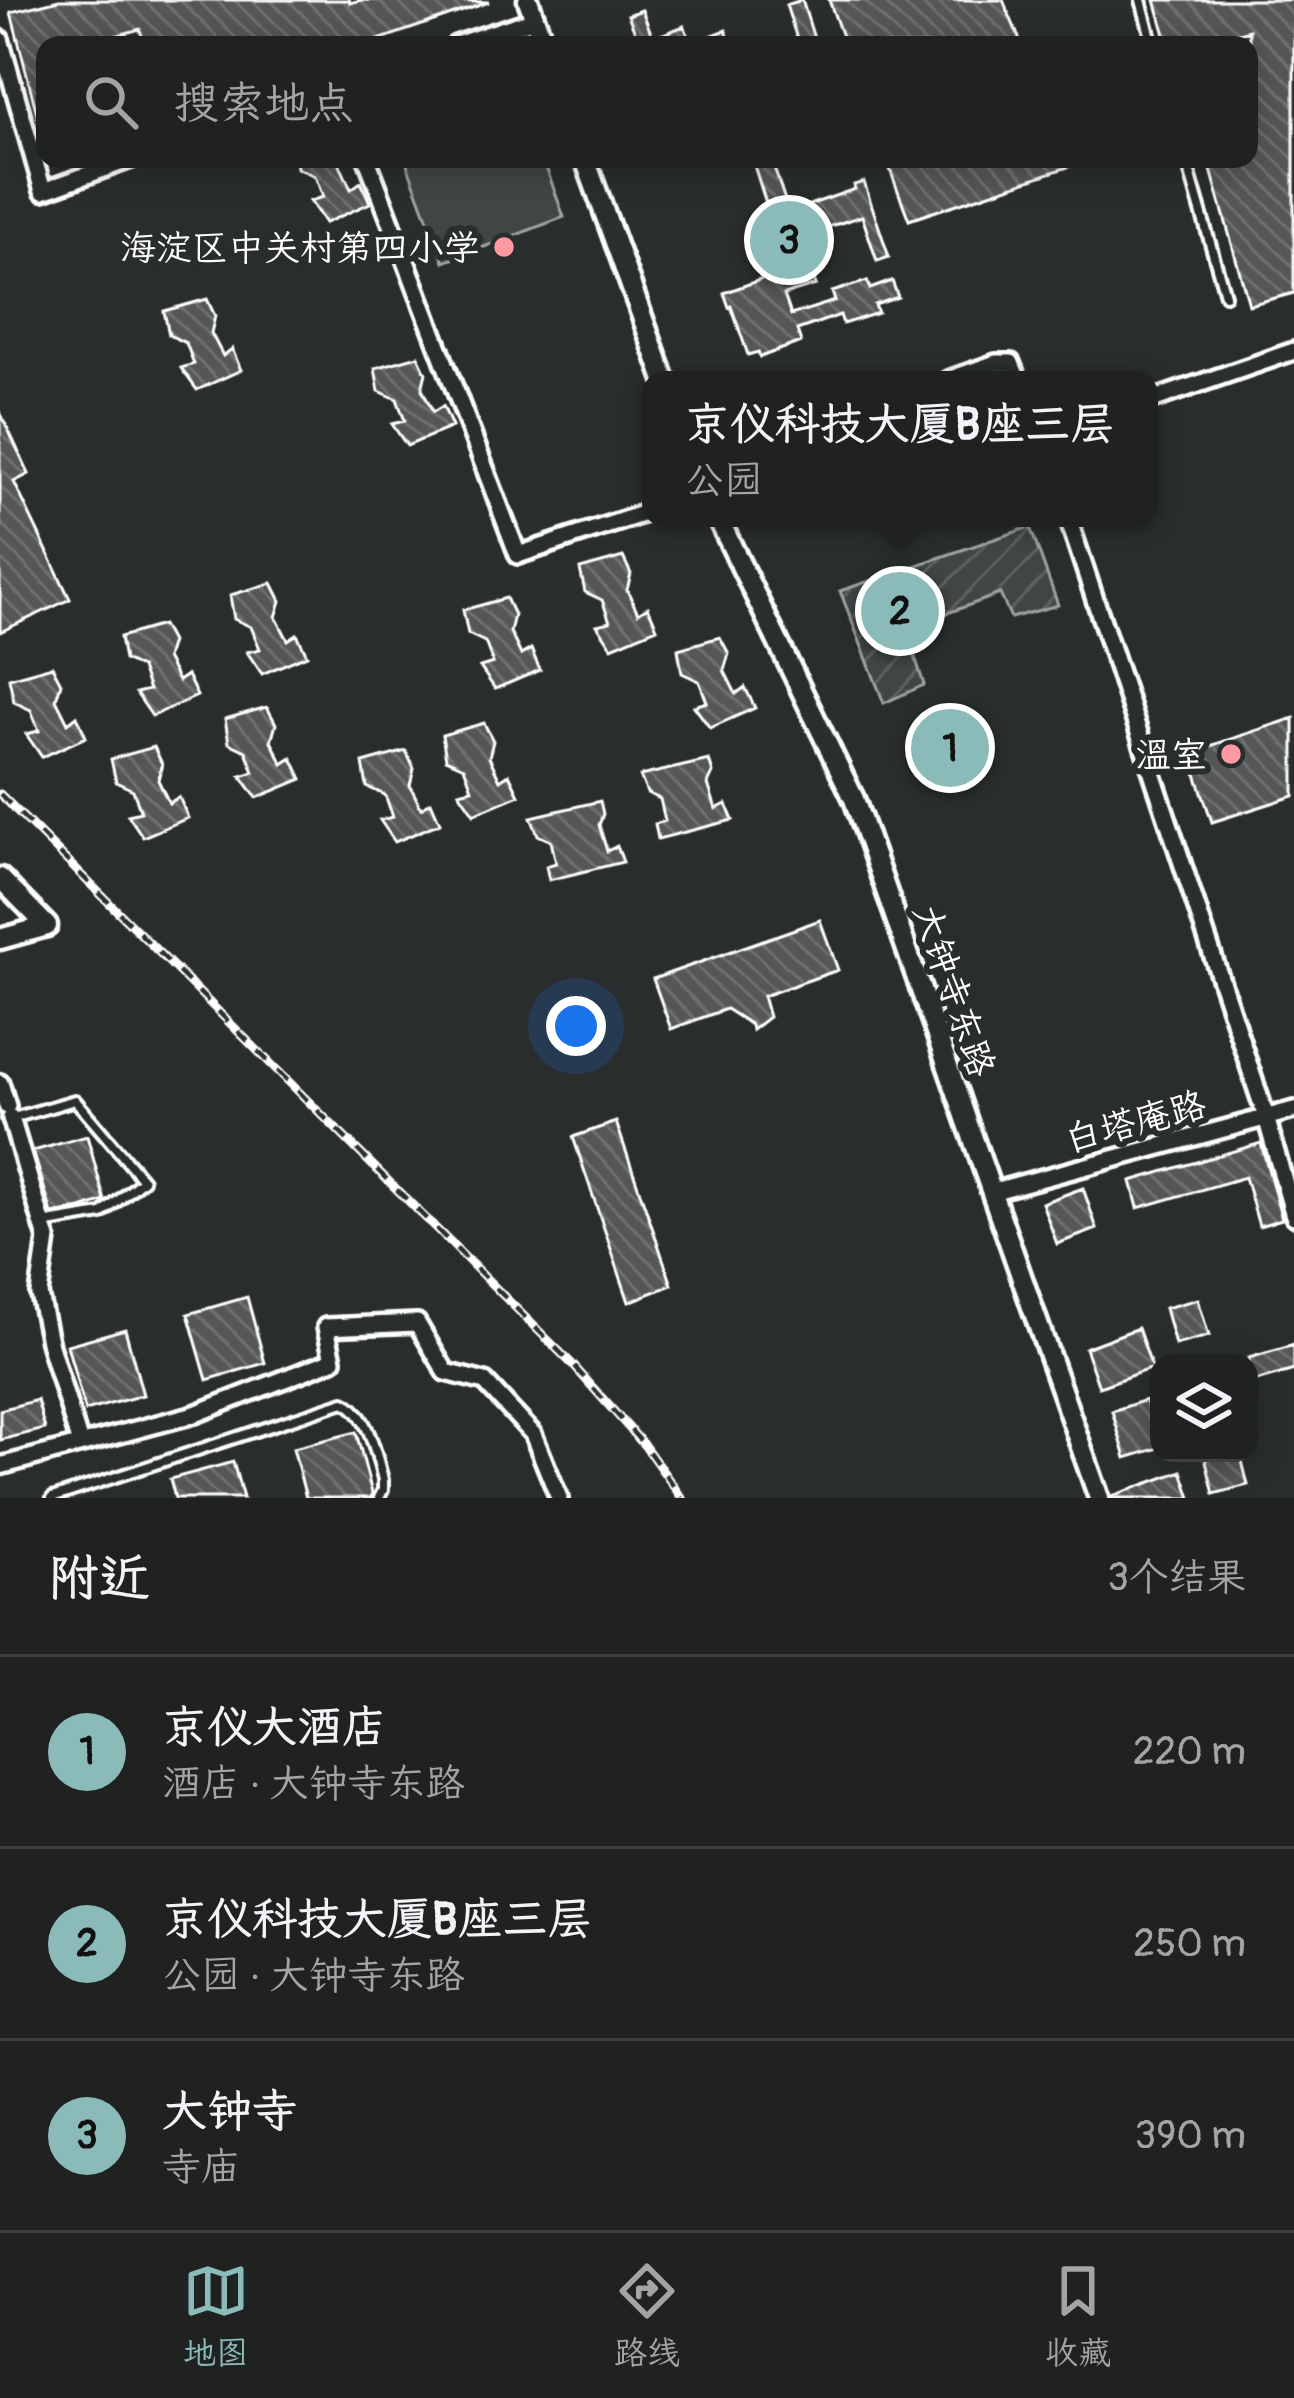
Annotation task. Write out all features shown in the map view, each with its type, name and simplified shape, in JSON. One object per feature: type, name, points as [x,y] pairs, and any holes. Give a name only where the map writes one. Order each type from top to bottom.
[{"type":"street","points":[[475,36],[532,9]]},
{"type":"street","points":[[0,39],[36,166]]},
{"type":"street","points":[[36,168],[43,191],[106,168]]},
{"type":"street","points":[[370,168],[518,555],[642,514]]},
{"type":"street","points":[[588,168],[662,371]]},
{"type":"street","points":[[1158,398],[1294,351]]},
{"type":"street","points":[[973,371],[996,363],[1011,363],[1014,371]]},
{"type":"street","name":"大钟寺东路","points":[[722,527],[854,799],[1099,1498]]},
{"type":"street","points":[[1071,527],[1266,1117],[1294,1216]]},
{"type":"street","points":[[0,878],[47,926],[0,939]]},
{"type":"street","points":[[0,1083],[46,1239],[39,1294],[80,1444]]},
{"type":"street","name":"白塔庵路","points":[[991,1192],[1294,1110]]},
{"type":"street","points":[[0,1466],[195,1414],[333,1360],[326,1327],[417,1323],[446,1372],[485,1382],[533,1434],[559,1498]]},
{"type":"lane","points":[[1141,0],[1151,36]]},
{"type":"lane","points":[[1189,168],[1225,295]]},
{"type":"lane","points":[[9,1112],[75,1100],[143,1180],[102,1214],[41,1224]]},
{"type":"lane","points":[[52,1498],[344,1402],[360,1414],[383,1480],[379,1498]]},
{"type":"shaded area","points":[[408,168],[546,168],[564,217],[444,262]]},
{"type":"shaded area","points":[[1030,527],[1058,605],[1011,618],[1000,594],[906,628],[924,685],[884,703],[840,591]]},
{"type":"building","points":[[59,0],[489,2],[390,36],[142,36],[140,29],[114,36],[36,36],[36,110],[11,12]]},
{"type":"building","points":[[802,0],[813,36],[796,36],[786,5]]},
{"type":"building","points":[[829,0],[1003,0],[1018,36],[842,36]]},
{"type":"building","points":[[1155,0],[1294,0],[1294,293],[1249,305],[1211,168],[1258,168],[1258,36],[1249,36],[1249,30],[1227,36],[1165,36]]},
{"type":"building","points":[[642,10],[652,36],[637,36],[628,15]]},
{"type":"building","points":[[684,26],[689,36],[658,36]]},
{"type":"building","points":[[297,168],[341,168],[351,189],[361,182],[370,203],[325,223],[310,201],[323,197],[315,176]]},
{"type":"building","points":[[755,168],[774,168],[789,212],[864,182],[889,257],[877,261],[862,216],[794,238],[801,258],[807,256],[816,285],[784,295],[791,315],[835,301],[832,292],[867,281],[870,289],[892,281],[898,297],[875,305],[878,313],[843,324],[840,315],[797,330],[801,342],[760,357],[758,352],[748,355],[724,293],[787,270]]},
{"type":"building","points":[[889,168],[1065,168],[909,220]]},
{"type":"building","points":[[207,299],[215,316],[211,333],[223,356],[232,349],[241,370],[197,390],[181,368],[194,364],[186,343],[169,335],[164,311]]},
{"type":"building","points":[[418,356],[426,373],[422,389],[433,412],[443,406],[452,427],[407,446],[392,424],[405,421],[397,399],[379,391],[375,368]]},
{"type":"building","points":[[0,412],[29,474],[14,482],[70,599],[0,632]]},
{"type":"building","points":[[623,557],[631,574],[627,590],[638,613],[648,607],[657,628],[612,647],[597,625],[610,622],[602,600],[585,592],[580,569]]},
{"type":"building","points":[[272,583],[281,601],[276,617],[288,640],[297,634],[307,655],[262,674],[247,652],[260,649],[251,627],[234,619],[230,595]]},
{"type":"building","points":[[506,598],[514,615],[510,632],[521,655],[531,649],[540,670],[495,689],[480,667],[493,663],[485,642],[468,634],[463,610]]},
{"type":"building","points":[[162,625],[171,642],[166,658],[178,681],[187,675],[197,696],[152,716],[136,693],[149,690],[141,668],[124,660],[120,637]]},
{"type":"building","points":[[720,637],[729,654],[724,670],[736,694],[745,687],[755,708],[710,728],[694,706],[707,702],[699,681],[682,673],[678,649]]},
{"type":"building","points":[[52,666],[61,683],[56,699],[68,723],[77,716],[86,737],[42,757],[26,734],[39,731],[31,710],[14,702],[9,678]]},
{"type":"building","points":[[267,707],[276,724],[271,741],[283,764],[292,758],[302,779],[257,798],[241,776],[254,772],[246,751],[229,743],[225,719]]},
{"type":"building","points":[[1294,718],[1294,796],[1212,822],[1189,753]]},
{"type":"building","points":[[484,723],[493,741],[489,757],[500,780],[509,774],[519,795],[474,814],[459,792],[472,789],[464,767],[446,759],[442,735]]},
{"type":"building","points":[[154,747],[162,764],[158,780],[169,803],[179,797],[188,818],[143,837],[128,815],[141,812],[133,790],[116,782],[111,759]]},
{"type":"building","points":[[406,751],[414,769],[410,785],[421,808],[431,802],[440,823],[395,842],[380,820],[393,817],[385,795],[367,787],[363,763]]},
{"type":"building","points":[[709,760],[713,773],[708,784],[716,809],[726,804],[733,820],[658,839],[655,824],[665,821],[660,799],[647,793],[640,776]]},
{"type":"building","points":[[600,801],[599,825],[607,851],[617,846],[623,862],[549,880],[546,866],[556,863],[551,841],[538,835],[531,817]]},
{"type":"building","points":[[820,920],[838,970],[763,996],[769,1017],[752,1030],[726,1009],[671,1029],[653,979]]},
{"type":"building","points":[[616,1122],[672,1285],[629,1302],[573,1137]]},
{"type":"building","points":[[87,1136],[105,1201],[52,1214],[33,1151]]},
{"type":"building","points":[[1261,1143],[1282,1219],[1259,1226],[1245,1177],[1138,1208],[1131,1181]]},
{"type":"building","points":[[1083,1188],[1097,1229],[1057,1244],[1042,1203]]},
{"type":"building","points":[[247,1297],[265,1363],[207,1380],[188,1314]]},
{"type":"building","points":[[1198,1299],[1209,1336],[1175,1345],[1165,1308]]},
{"type":"building","points":[[1138,1328],[1150,1369],[1099,1387],[1085,1348]]},
{"type":"building","points":[[125,1329],[143,1395],[85,1411],[67,1345]]},
{"type":"building","points":[[1294,1345],[1294,1370],[1258,1380],[1258,1355]]},
{"type":"building","points":[[37,1400],[45,1429],[0,1440],[0,1410]]},
{"type":"building","points":[[1146,1400],[1150,1451],[1126,1458],[1112,1411]]},
{"type":"building","points":[[356,1432],[371,1498],[306,1498],[293,1448]]},
{"type":"building","points":[[233,1462],[243,1498],[175,1498],[170,1479]]},
{"type":"building","points":[[1206,1462],[1242,1462],[1248,1485],[1214,1494]]},
{"type":"building","points":[[1182,1471],[1191,1498],[1112,1498],[1112,1496]]},
{"type":"railway","points":[[0,794],[572,1364],[644,1445],[682,1498]]},
{"type":"place","name":"大钟寺","points":[[789,240]]},
{"type":"place","name":"海淀区中关村第四小学","points":[[504,247]]},
{"type":"place","name":"京仪科技大厦B座三层","points":[[900,611]]},
{"type":"place","name":"京仪大酒店","points":[[950,748]]},
{"type":"place","name":"温室","points":[[1231,754]]}]
